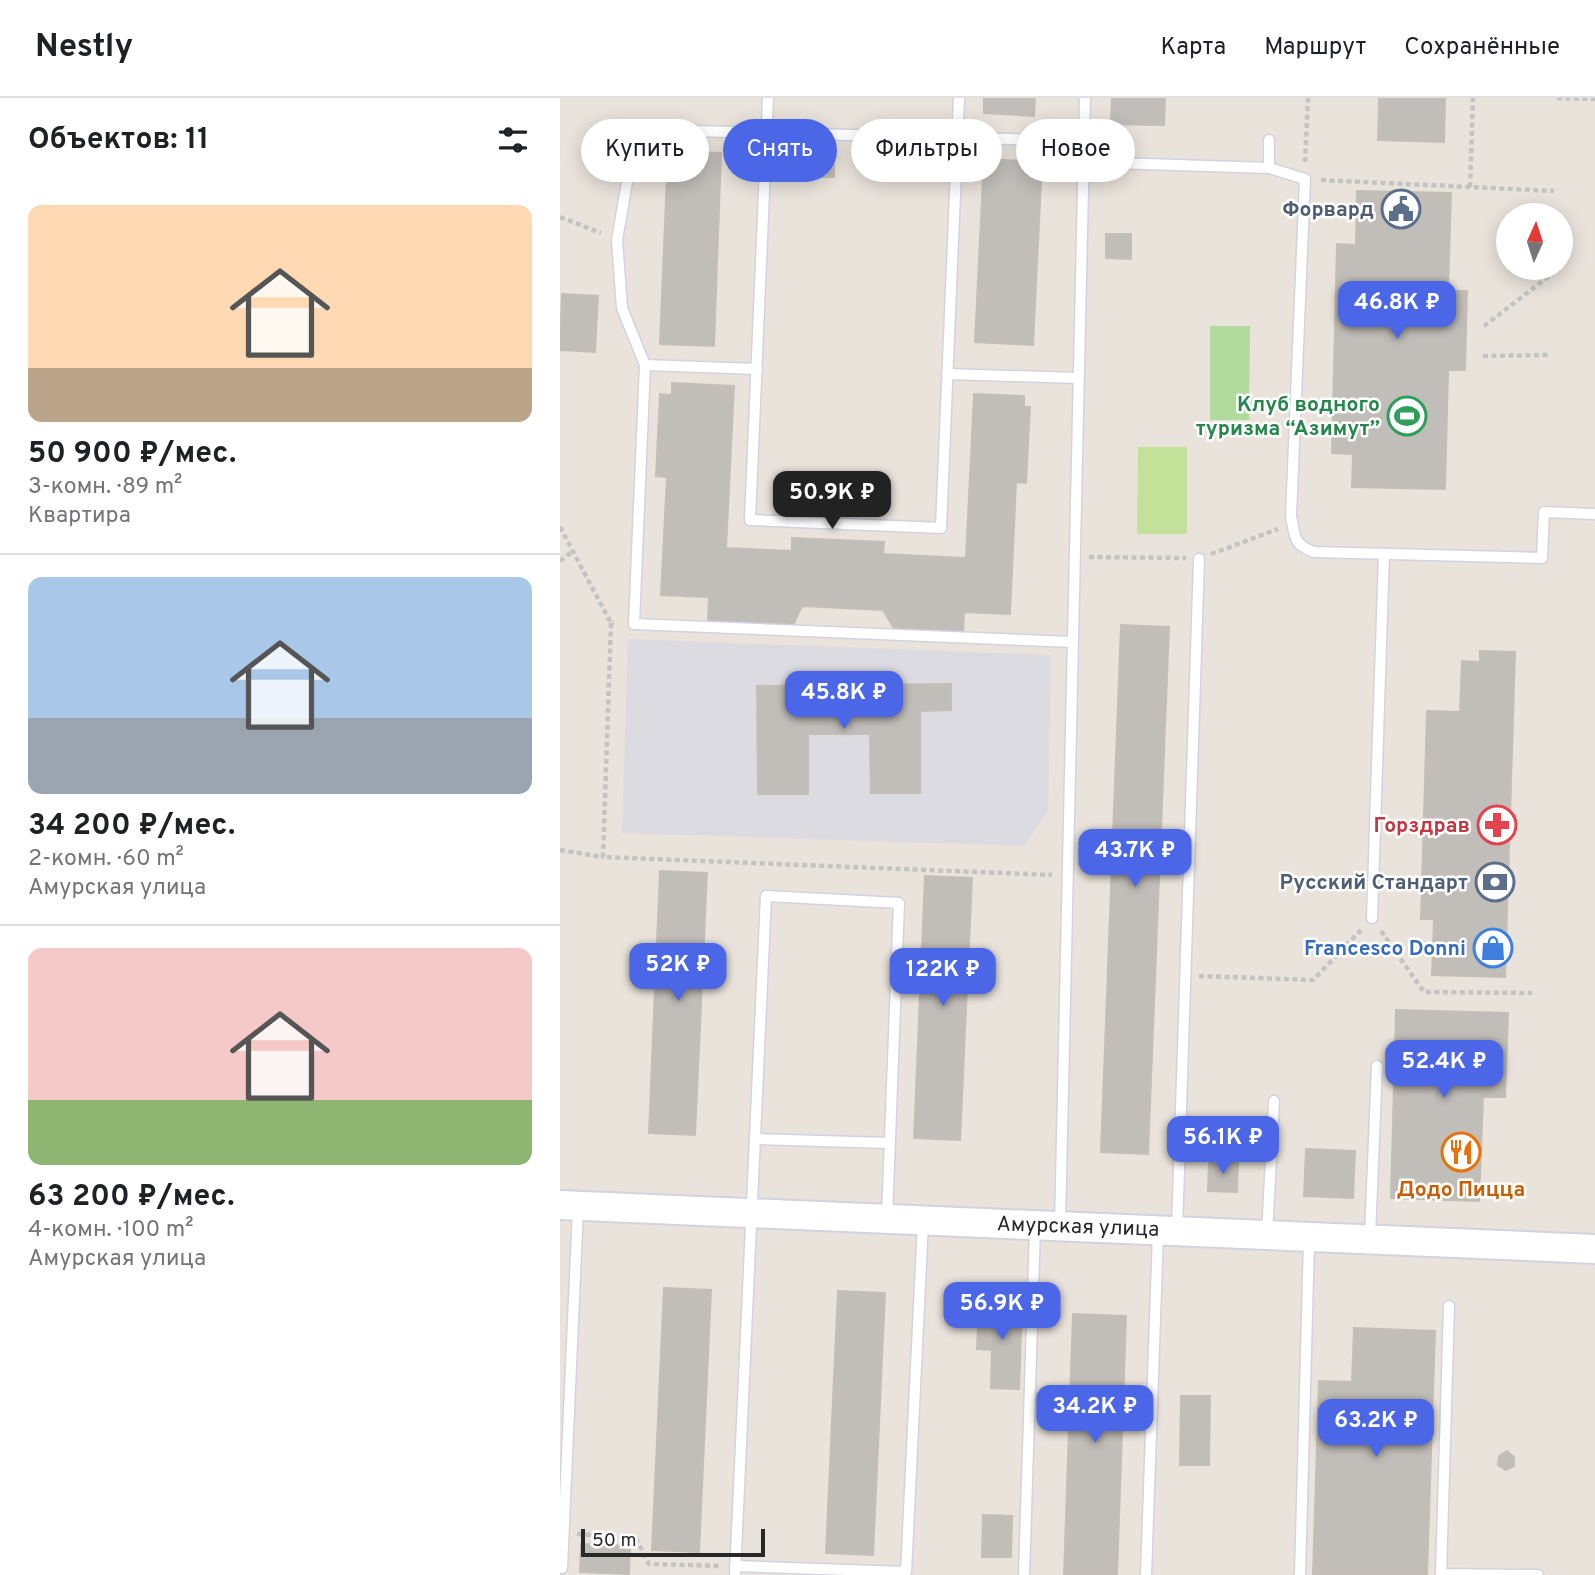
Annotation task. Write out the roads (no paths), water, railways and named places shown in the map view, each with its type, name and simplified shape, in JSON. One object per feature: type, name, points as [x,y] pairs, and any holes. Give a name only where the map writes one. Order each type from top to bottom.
[{"type":"street","name":"Амурская улица","points":[[569,1206],[1595,1249]]},
{"type":"lane","points":[[767,119],[768,98]]},
{"type":"lane","points":[[957,119],[958,98]]},
{"type":"lane","points":[[1085,98],[1085,119]]},
{"type":"lane","points":[[723,132],[651,130],[630,165],[617,240],[622,307],[645,365],[634,624],[1072,642]]},
{"type":"lane","points":[[1269,140],[1269,168]]},
{"type":"lane","points":[[1135,164],[1269,168],[1305,179],[1291,516],[1295,538],[1301,547],[1314,552],[1542,558],[1544,512],[1595,514]]},
{"type":"lane","points":[[764,182],[750,520],[941,528],[955,182]]},
{"type":"lane","points":[[1024,1575],[1048,1225],[1067,875],[1083,182]]},
{"type":"lane","points":[[645,365],[757,369]]},
{"type":"lane","points":[[947,374],[1078,378]]},
{"type":"lane","points":[[1372,918],[1384,554]]},
{"type":"lane","points":[[1146,1575],[1184,976],[1199,559]]},
{"type":"lane","points":[[887,1219],[899,903],[766,896],[735,1571],[906,1572],[923,1220]]},
{"type":"lane","points":[[1370,1240],[1377,1066]]},
{"type":"lane","points":[[1267,1234],[1274,1101]]},
{"type":"lane","points":[[755,1139],[890,1143]]},
{"type":"lane","points":[[562,1568],[569,1206]]},
{"type":"lane","points":[[1300,1575],[1310,1237]]},
{"type":"lane","points":[[1449,1306],[1441,1574],[1538,1575]]},
{"type":"place","name":"Форвард","points":[[1401,209]]},
{"type":"place","name":"Клуб водного туризма “Азимут”","points":[[1407,416]]},
{"type":"place","name":"Горздрав","points":[[1497,825]]},
{"type":"place","name":"Русский Стандарт","points":[[1495,882]]},
{"type":"place","name":"Francesco Donni","points":[[1493,948]]},
{"type":"place","name":"Додо Пицца","points":[[1461,1152]]}]
